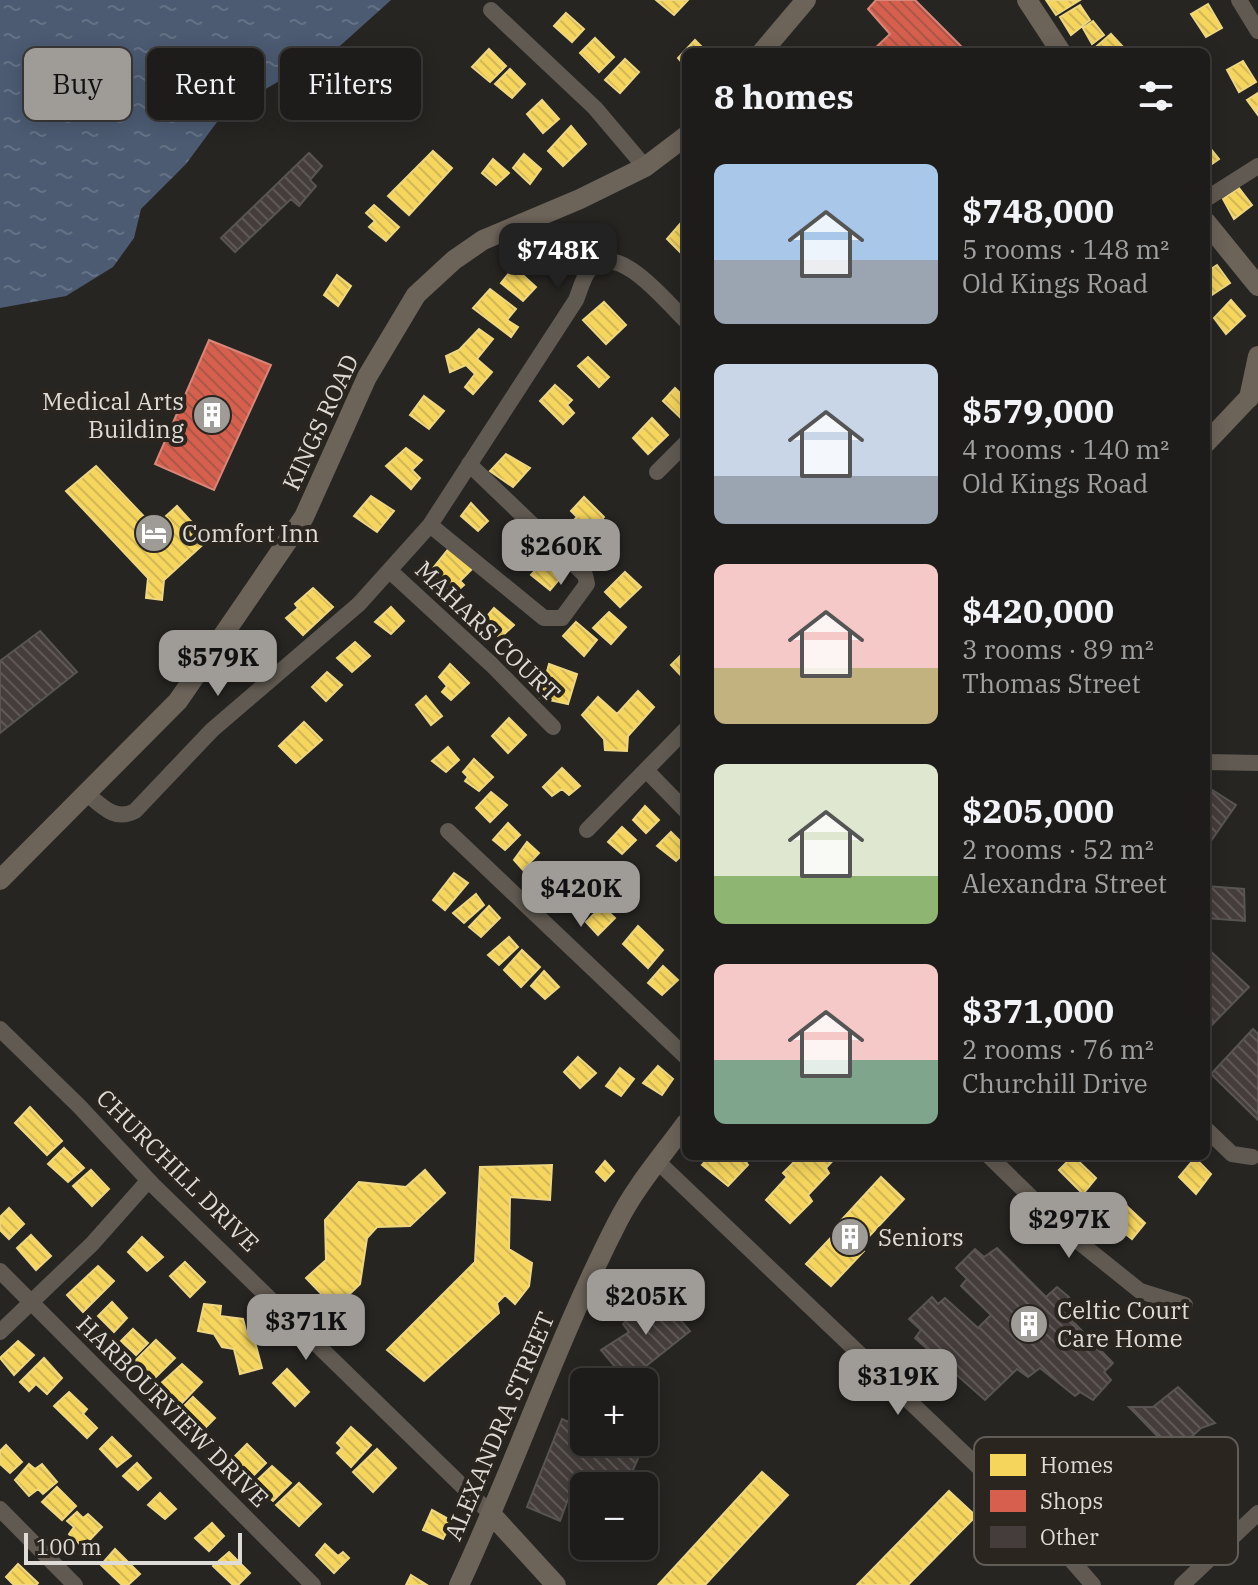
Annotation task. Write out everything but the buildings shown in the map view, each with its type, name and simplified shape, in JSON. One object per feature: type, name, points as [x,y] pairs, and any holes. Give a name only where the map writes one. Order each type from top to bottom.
[{"type":"main road","points":[[765,48],[806,0]]},
{"type":"main road","points":[[1027,3],[1058,48]]},
{"type":"main road","name":"KINGS ROAD","points":[[0,880],[171,711],[304,517],[367,377],[416,295],[454,260],[483,240],[580,199],[645,167],[682,139]]},
{"type":"main road","points":[[1210,227],[1257,287]]},
{"type":"main road","points":[[1210,436],[1254,393],[1258,356]]},
{"type":"main road","name":"ALEXANDRA STREET","points":[[459,1585],[492,1515],[570,1324],[613,1232],[657,1161],[682,1128]]},
{"type":"main road","name":"CHURCHILL DRIVE","points":[[492,1515],[556,1585]]},
{"type":"street","points":[[1239,0],[1258,31]]},
{"type":"street","points":[[491,10],[595,108],[645,167]]},
{"type":"street","points":[[1210,196],[1258,166]]},
{"type":"street","points":[[86,793],[111,813],[125,815],[135,811],[189,751],[328,634],[390,571],[430,525],[576,300],[587,273],[597,264],[610,260],[626,265],[682,317]]},
{"type":"street","points":[[657,472],[682,447]]},
{"type":"street","points":[[430,525],[544,618],[562,618],[583,591],[587,584],[585,575],[469,464]]},
{"type":"street","name":"MAHARS COURT","points":[[390,571],[553,727]]},
{"type":"street","points":[[587,830],[682,733]]},
{"type":"street","points":[[1210,762],[1258,763]]},
{"type":"street","points":[[646,770],[682,807]]},
{"type":"street","points":[[448,831],[682,1053]]},
{"type":"street","name":"CHURCHILL DRIVE","points":[[0,1029],[99,1127],[148,1181],[492,1515]]},
{"type":"street","points":[[1210,1133],[1232,1154],[1252,1157]]},
{"type":"street","points":[[993,1160],[1069,1234],[1140,1291],[1185,1305]]},
{"type":"street","points":[[657,1161],[974,1463]]},
{"type":"street","points":[[0,1332],[92,1244],[148,1181]]},
{"type":"street","name":"HARBOURVIEW DRIVE","points":[[0,1271],[313,1585]]},
{"type":"street","points":[[0,1509],[75,1585]]},
{"type":"street","points":[[1238,1532],[1258,1513]]},
{"type":"street","points":[[1076,1565],[1093,1585]]},
{"type":"street","points":[[1182,1585],[1203,1565]]},
{"type":"water","points":[[0,0],[391,0],[336,48],[280,48],[280,81],[264,90],[264,48],[147,48],[147,120],[219,120],[186,164],[141,209],[134,238],[113,267],[66,296],[0,308]]},
{"type":"place","name":"Medical Arts Building","points":[[212,415]]},
{"type":"place","name":"Comfort Inn","points":[[154,533]]},
{"type":"place","name":"Seniors","points":[[850,1237]]},
{"type":"place","name":"Celtic Court Care Home","points":[[1029,1324]]}]
